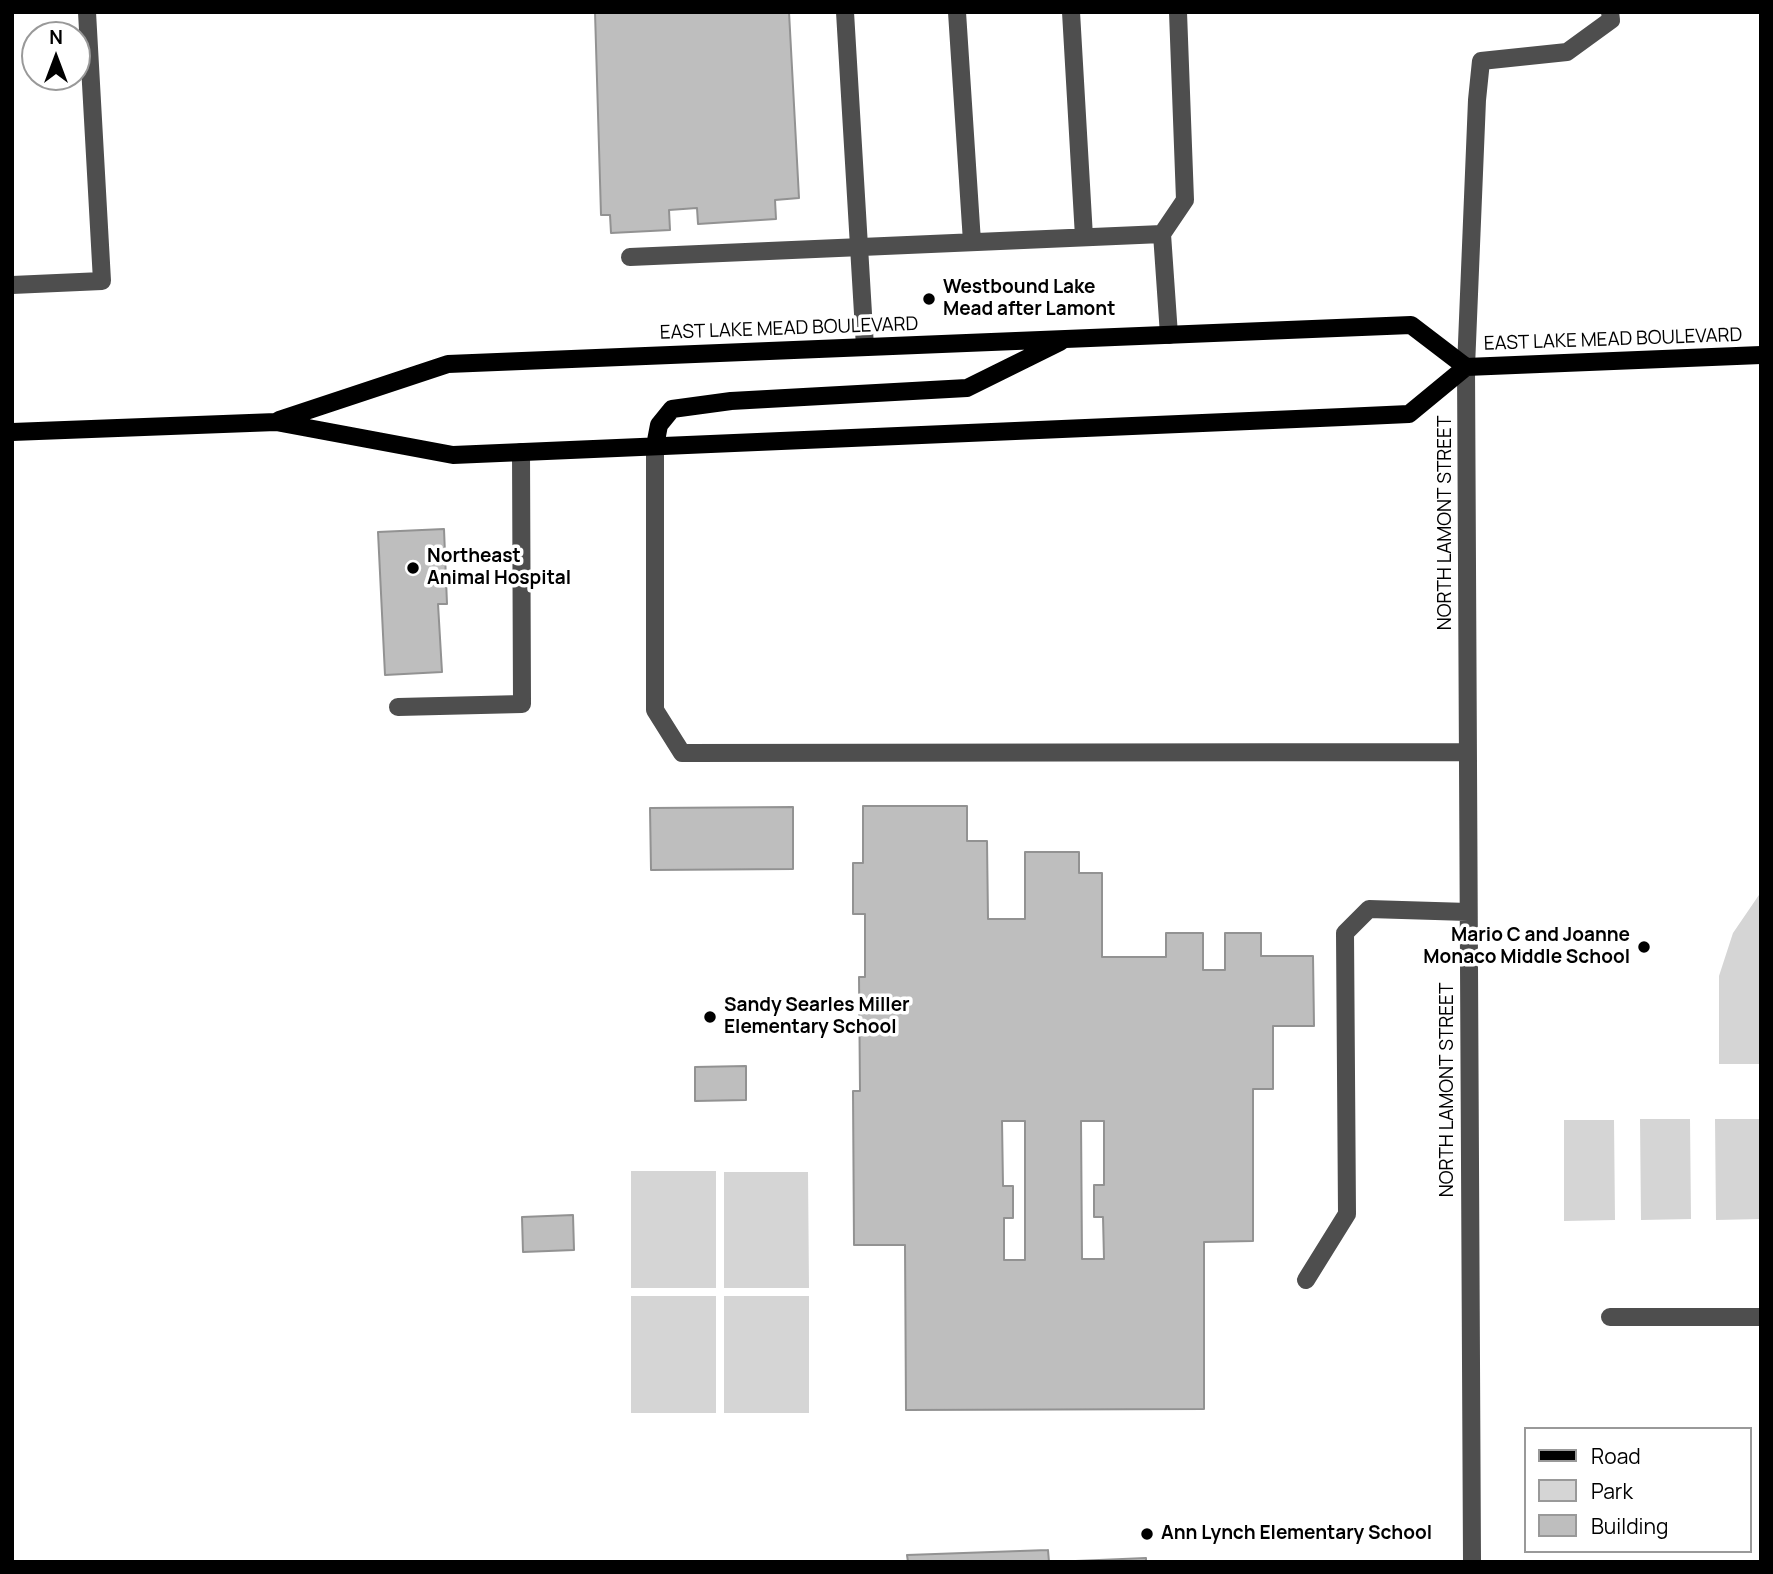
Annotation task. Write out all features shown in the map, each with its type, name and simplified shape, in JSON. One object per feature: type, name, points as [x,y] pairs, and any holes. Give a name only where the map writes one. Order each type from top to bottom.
[{"type":"main road","name":"EAST LAKE MEAD BOULEVARD","points":[[275,422],[448,365],[1411,325],[1466,367]]},
{"type":"main road","points":[[655,446],[659,425],[672,409],[720,401],[967,388],[1066,339]]},
{"type":"main road","name":"EAST LAKE MEAD BOULEVARD","points":[[12,432],[275,422],[453,455],[1409,414],[1466,367],[1761,355]]},
{"type":"street","points":[[12,285],[102,281],[87,12]]},
{"type":"street","points":[[845,12],[865,347]]},
{"type":"street","points":[[957,12],[972,242]]},
{"type":"street","points":[[1071,12],[1084,237]]},
{"type":"street","points":[[1169,335],[1162,234],[1185,200],[1178,12]]},
{"type":"street","name":"NORTH LAMONT STREET","points":[[1472,1562],[1466,367],[1481,61],[1567,52],[1611,20],[1610,12]]},
{"type":"street","points":[[630,257],[1162,234]]},
{"type":"street","points":[[655,446],[655,710],[682,753],[1467,751]]},
{"type":"street","points":[[398,707],[522,704],[520,452]]},
{"type":"street","points":[[1306,1280],[1347,1213],[1345,933],[1369,909],[1468,912]]},
{"type":"street","points":[[1610,1317],[1761,1317]]},
{"type":"green space","points":[[1761,892],[1761,1064],[1719,1064],[1719,976],[1733,933]]},
{"type":"green space","points":[[1640,1119],[1690,1119],[1691,1219],[1641,1220]]},
{"type":"green space","points":[[1715,1119],[1761,1119],[1761,1219],[1716,1220]]},
{"type":"green space","points":[[1564,1120],[1614,1120],[1615,1220],[1564,1221]]},
{"type":"green space","points":[[631,1171],[716,1171],[716,1288],[631,1288]]},
{"type":"green space","points":[[724,1172],[808,1172],[809,1288],[724,1288]]},
{"type":"green space","points":[[631,1296],[716,1296],[716,1413],[631,1413]]},
{"type":"green space","points":[[724,1296],[809,1296],[809,1413],[724,1413]]},
{"type":"building","points":[[595,12],[789,12],[799,198],[775,200],[776,219],[698,224],[697,208],[669,210],[670,230],[611,233],[610,215],[601,215]]},
{"type":"building","name":"Northeast Animal Hospital","points":[[444,529],[447,604],[438,604],[442,672],[385,675],[378,532]]},
{"type":"building","points":[[863,806],[967,806],[967,841],[987,841],[988,919],[1025,919],[1025,852],[1079,852],[1079,873],[1102,873],[1102,957],[1166,957],[1166,933],[1203,933],[1203,970],[1225,970],[1225,933],[1261,933],[1261,956],[1313,956],[1314,1026],[1273,1026],[1273,1089],[1253,1089],[1253,1241],[1204,1242],[1204,1409],[906,1410],[905,1245],[854,1245],[853,1091],[860,1091],[859,977],[865,977],[865,914],[853,914],[853,863],[863,863]],"holes":[[[1002,1121],[1025,1121],[1025,1260],[1004,1260],[1004,1218],[1013,1218],[1013,1186],[1003,1186]],[[1081,1121],[1104,1121],[1104,1185],[1094,1185],[1094,1217],[1103,1217],[1104,1259],[1082,1259]]]},
{"type":"building","points":[[793,807],[793,869],[651,870],[650,808]]},
{"type":"building","points":[[746,1066],[746,1100],[695,1101],[695,1067]]},
{"type":"building","points":[[573,1215],[574,1250],[523,1252],[522,1217]]},
{"type":"building","points":[[1048,1550],[1049,1562],[908,1562],[907,1555]]},
{"type":"building","points":[[1146,1558],[1146,1562],[1052,1562]]},
{"type":"place","name":"Westbound Lake Mead after Lamont","points":[[929,299]]},
{"type":"place","name":"Northeast Animal Hospital","points":[[413,568]]},
{"type":"place","name":"Mario C and Joanne Monaco Middle School","points":[[1644,947]]},
{"type":"place","name":"Sandy Searles Miller Elementary School","points":[[710,1017]]},
{"type":"place","name":"Ann Lynch Elementary School","points":[[1147,1534]]}]
